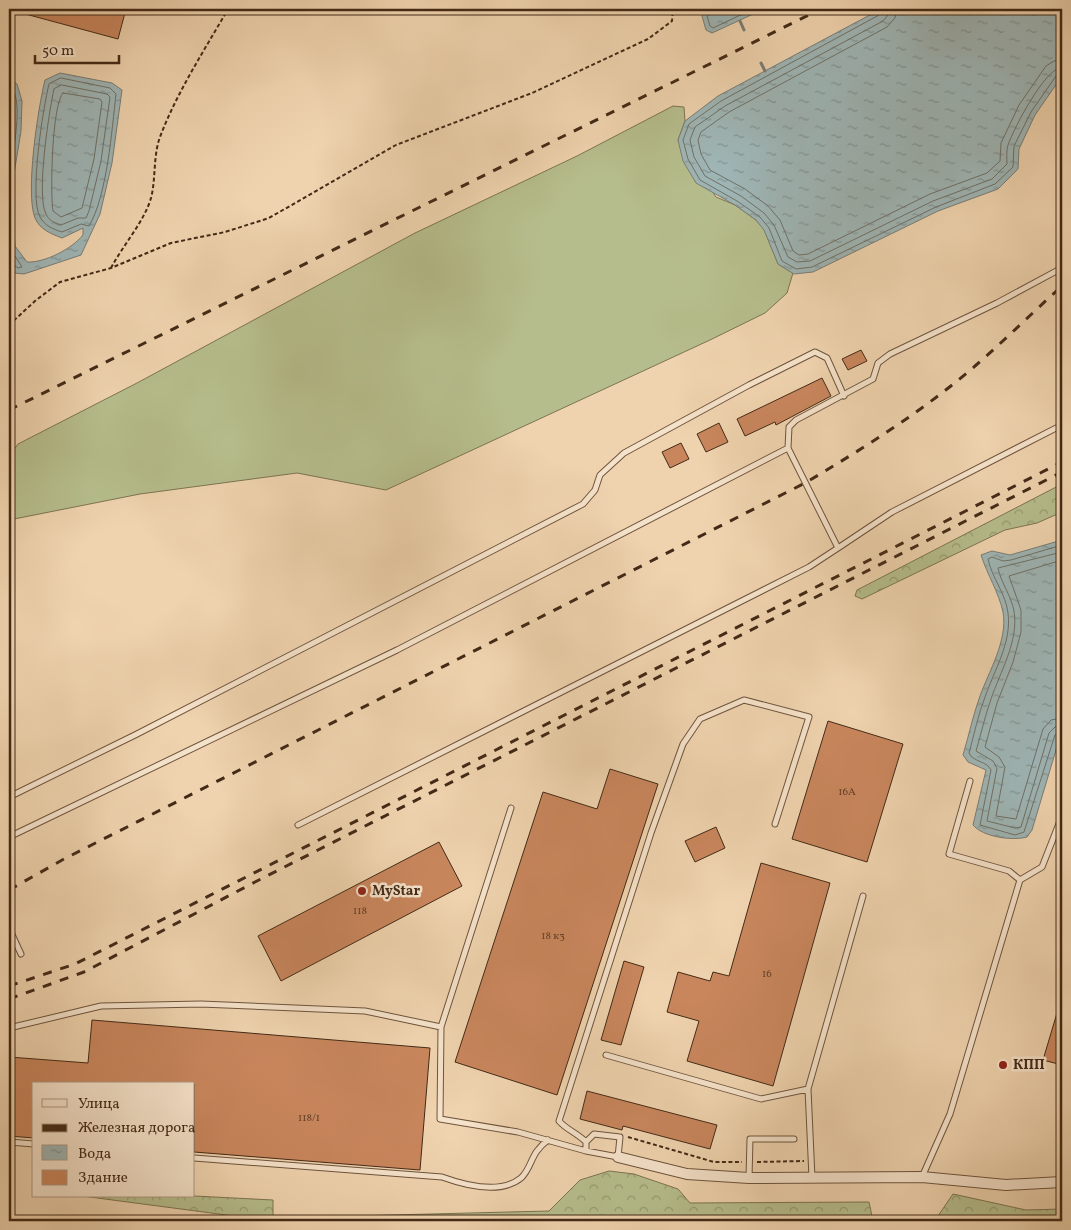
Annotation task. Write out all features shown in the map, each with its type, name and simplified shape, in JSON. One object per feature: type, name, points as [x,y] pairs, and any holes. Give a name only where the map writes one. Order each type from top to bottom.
[{"type":"street","points":[[618,1157],[687,1174],[749,1178],[922,1177],[1006,1185],[1062,1182]]},
{"type":"lane","points":[[838,548],[788,448],[789,427],[796,420],[873,379],[878,362],[890,354],[997,303],[1062,268]]},
{"type":"lane","points":[[9,797],[138,734],[583,504],[595,490],[600,475],[624,452],[748,385],[815,352],[827,358],[844,396]]},
{"type":"lane","points":[[298,825],[809,567],[892,512],[1062,425]]},
{"type":"lane","points":[[9,837],[397,650],[788,448]]},
{"type":"lane","points":[[586,1151],[586,1142],[576,1132],[565,1128],[559,1121],[654,824],[683,744],[700,720],[744,700],[809,717],[775,824]]},
{"type":"lane","points":[[970,781],[949,854],[1009,871],[1020,880]]},
{"type":"lane","points":[[511,808],[441,1026],[440,1119],[518,1132],[586,1151],[618,1157],[620,1137],[594,1134],[586,1142]]},
{"type":"lane","points":[[922,1177],[950,1114],[1020,880],[1042,866],[1062,816]]},
{"type":"lane","points":[[812,1178],[808,1089],[863,896]]},
{"type":"lane","points":[[9,928],[21,954]]},
{"type":"lane","points":[[9,1028],[101,1006],[201,1004],[365,1011],[441,1026]]},
{"type":"lane","points":[[606,1055],[761,1099],[808,1089]]},
{"type":"lane","points":[[749,1178],[750,1139],[794,1139]]},
{"type":"lane","points":[[195,1158],[442,1177],[459,1183],[495,1187],[510,1184],[522,1178],[536,1151],[548,1140]]},
{"type":"lane","points":[[9,1142],[32,1144]]},
{"type":"path","points":[[111,268],[142,218],[150,198],[159,140],[176,99],[228,9]]},
{"type":"path","points":[[9,325],[35,301],[60,282],[111,268],[171,243],[225,232],[269,218],[396,146],[532,94],[648,39],[672,21],[673,9]]},
{"type":"path","points":[[620,1137],[627,1136],[714,1162],[812,1161]]},
{"type":"green space","points":[[673,106],[684,107],[685,121],[678,140],[716,197],[735,205],[756,220],[764,229],[778,264],[793,273],[787,293],[765,313],[386,490],[297,473],[140,494],[9,520],[9,457],[18,444],[137,383],[415,233],[577,156]]},
{"type":"green space","points":[[1062,484],[1062,512],[1037,523],[1005,530],[862,599],[855,596],[857,590]]},
{"type":"green space","points":[[609,1171],[634,1174],[678,1189],[690,1203],[869,1202],[873,1221],[272,1221],[97,1198],[195,1198],[195,1196],[273,1200],[273,1218],[549,1211],[580,1180]]},
{"type":"green space","points":[[953,1194],[1026,1210],[1062,1209],[1062,1221],[938,1221],[936,1219]]},
{"type":"water","points":[[700,9],[764,9],[712,33],[706,30]]},
{"type":"water","points":[[881,9],[1062,9],[1062,76],[1035,115],[1019,149],[1018,169],[998,189],[938,211],[813,272],[794,274],[778,264],[764,230],[756,220],[735,205],[696,183],[683,161],[678,140],[685,121],[718,96]]},
{"type":"water","points":[[60,73],[112,83],[122,90],[112,163],[100,214],[81,255],[24,274],[14,273],[9,263],[9,79],[17,84],[22,101],[21,131],[13,180],[15,246],[27,262],[34,262],[49,258],[65,250],[83,235],[83,228],[62,238],[47,231],[37,222],[32,206],[32,171],[42,93],[45,80]]},
{"type":"water","points":[[1062,540],[1062,730],[1032,830],[1027,837],[1014,839],[998,837],[984,832],[973,825],[986,770],[968,762],[963,755],[978,703],[997,655],[1004,623],[1001,605],[981,555],[992,551],[1010,555]]},
{"type":"building","points":[[19,9],[126,9],[118,39],[18,12]]},
{"type":"building","points":[[861,350],[867,361],[848,370],[842,359]]},
{"type":"building","points":[[822,378],[831,396],[776,425],[775,422],[745,436],[737,419]]},
{"type":"building","points":[[719,423],[728,442],[706,452],[697,434]]},
{"type":"building","points":[[681,443],[689,459],[670,468],[662,452]]},
{"type":"building","points":[[828,721],[903,744],[867,862],[792,839]]},
{"type":"building","points":[[610,769],[658,784],[557,1095],[455,1062],[543,792],[597,809]]},
{"type":"building","points":[[716,827],[725,848],[695,862],[685,841]]},
{"type":"building","points":[[439,842],[462,886],[281,981],[258,936]]},
{"type":"building","points":[[761,863],[830,883],[773,1086],[687,1061],[699,1021],[667,1012],[678,972],[710,981],[713,972],[729,976]]},
{"type":"building","points":[[624,961],[644,967],[621,1045],[601,1040]]},
{"type":"building","points":[[1060,1003],[1062,1003],[1062,1065],[1043,1060]]},
{"type":"building","points":[[92,1020],[430,1048],[420,1170],[195,1152],[195,1082],[32,1082],[32,1138],[9,1136],[9,1057],[88,1063]]},
{"type":"building","points":[[587,1091],[717,1125],[710,1149],[623,1126],[622,1130],[580,1119]]},
{"type":"waterway","points":[[740,21],[744,30]]},
{"type":"waterway","points":[[761,63],[765,71]]},
{"type":"waterway","points":[[577,1221],[602,1216],[623,1221]]},
{"type":"railway","points":[[9,410],[821,9]]},
{"type":"railway","points":[[9,890],[64,859],[805,483],[914,414],[955,383],[1062,286]]},
{"type":"railway","points":[[9,986],[75,964],[1062,462]]},
{"type":"railway","points":[[9,999],[84,972],[255,882],[1062,472]]},
{"type":"place","name":"MyStar","points":[[362,891]]},
{"type":"place","name":"КПП","points":[[1003,1065]]}]
